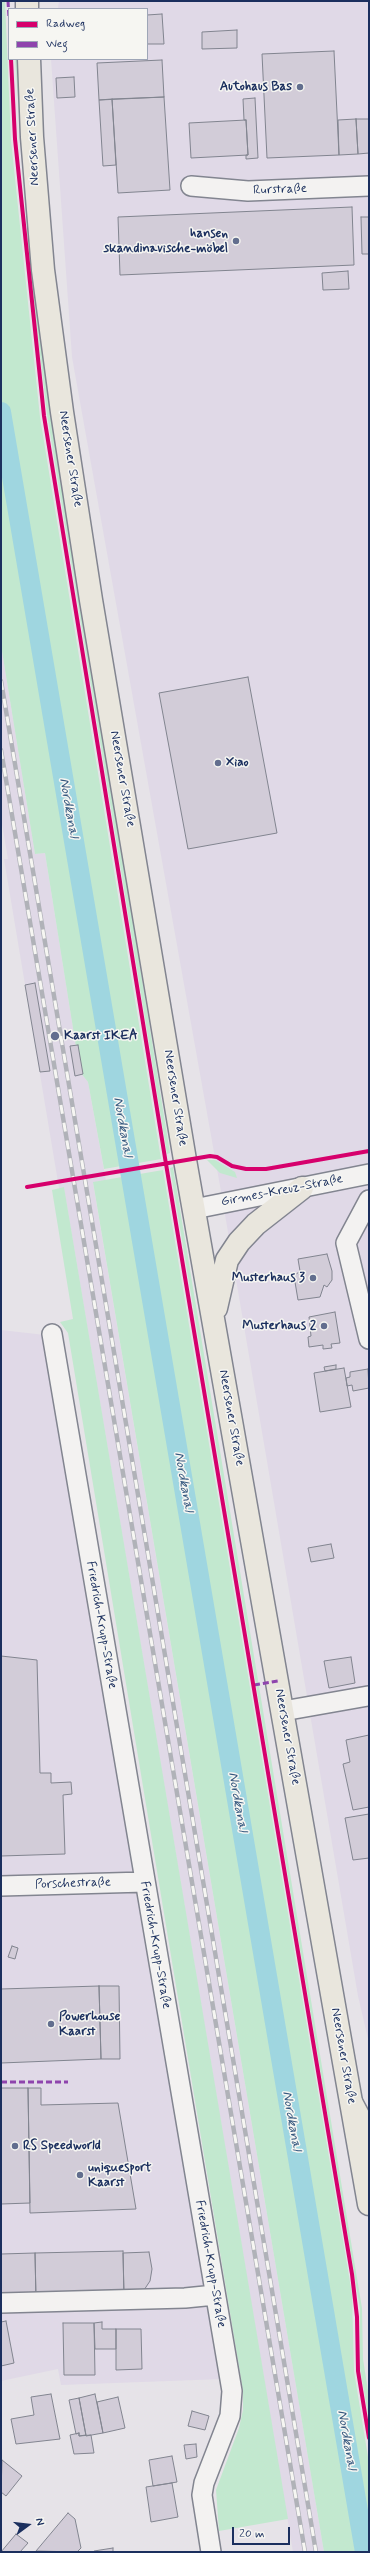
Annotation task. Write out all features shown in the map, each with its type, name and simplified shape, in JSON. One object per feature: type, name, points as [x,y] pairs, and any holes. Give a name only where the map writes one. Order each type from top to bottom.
[{"type":"main road","name":"Neersener Straße","points":[[29,60],[37,204],[57,376],[91,600],[194,1209],[369,2204]]},
{"type":"main road","points":[[214,1323],[219,1290],[228,1260],[239,1242],[256,1224],[302,1188]]},
{"type":"main road","points":[[352,2104],[369,2136]]},
{"type":"street","name":"Rurstraße","points":[[191,186],[248,191],[369,186]]},
{"type":"street","name":"Girmes-Kreuz-Straße","points":[[194,1209],[369,1174]]},
{"type":"street","points":[[369,1200],[346,1243],[369,1339]]},
{"type":"street","name":"Friedrich-Krupp-Straße","points":[[52,1334],[233,2403],[202,2495],[211,2552]]},
{"type":"street","points":[[283,1711],[368,1696]]},
{"type":"street","name":"Porschestraße","points":[[1,1886],[145,1882]]},
{"type":"street","points":[[1,2303],[185,2298],[215,2295]]},
{"type":"shaded area","points":[[59,1],[369,1],[369,2043],[358,1996],[222,1197],[72,357],[51,60],[148,60],[148,8],[58,8]]},
{"type":"shaded area","points":[[1,645],[35,854],[45,853],[80,1072],[88,1082],[106,1181],[93,1183],[324,2552],[293,2552],[64,1188],[59,1188],[4,859],[8,859],[1,818]]},
{"type":"shaded area","points":[[1,1330],[45,1335],[223,2379],[61,2385],[58,2369],[1,2381]]},
{"type":"green space","points":[[1,1],[5,1],[11,140],[40,417],[161,1159],[104,1169],[88,1082],[80,1072],[45,853],[35,854],[1,645]]},
{"type":"green space","points":[[15,60],[20,60],[33,270],[51,413],[170,1153],[167,1154],[47,414],[30,269]]},
{"type":"green space","points":[[207,1160],[215,1160],[235,1172],[237,1178],[220,1173]]},
{"type":"green space","points":[[173,1167],[362,2308],[363,2359],[369,2397],[369,2421],[360,2368],[360,2309],[170,1168]]},
{"type":"green space","points":[[163,1170],[352,2294],[354,2371],[369,2463],[369,2552],[324,2552],[93,1182]]},
{"type":"green space","points":[[64,1187],[288,2519],[219,2531],[216,2490],[239,2428],[243,2410],[243,2391],[68,1333],[60,1322],[73,1319],[52,1190]]},
{"type":"building","points":[[162,14],[164,44],[148,44],[148,15]]},
{"type":"building","points":[[237,30],[237,48],[202,49],[202,32]]},
{"type":"building","name":"Autohaus Bas","points":[[334,51],[339,155],[267,158],[262,54]]},
{"type":"building","points":[[162,60],[164,97],[99,100],[97,63]]},
{"type":"building","points":[[74,77],[75,97],[57,98],[56,78]]},
{"type":"building","points":[[164,97],[170,190],[118,193],[112,99]]},
{"type":"building","points":[[255,98],[258,158],[246,159],[246,155],[248,155],[243,99]]},
{"type":"building","points":[[112,99],[116,165],[103,166],[99,100]]},
{"type":"building","points":[[356,119],[358,154],[339,155],[338,120]]},
{"type":"building","points":[[356,119],[369,119],[369,153],[358,154]]},
{"type":"building","points":[[246,120],[248,155],[191,158],[189,123]]},
{"type":"building","name":"hansen skandinavische-möbel","points":[[352,207],[354,265],[120,275],[118,217]]},
{"type":"building","points":[[361,217],[369,217],[369,254],[362,254]]},
{"type":"building","points":[[348,271],[349,289],[323,290],[322,273]]},
{"type":"building","name":"Xiao","points":[[248,677],[277,833],[188,849],[159,693]]},
{"type":"building","points":[[35,983],[50,1071],[40,1072],[25,985]]},
{"type":"building","points":[[78,1045],[83,1074],[75,1076],[70,1046]]},
{"type":"building","name":"Musterhaus 3","points":[[327,1254],[332,1271],[332,1280],[327,1287],[324,1285],[320,1297],[298,1300],[294,1276],[300,1271],[298,1259]]},
{"type":"building","name":"Musterhaus 2","points":[[335,1312],[340,1343],[331,1344],[332,1348],[323,1349],[323,1345],[309,1347],[308,1337],[311,1336],[309,1317]]},
{"type":"building","points":[[336,1365],[336,1369],[325,1371],[324,1367]]},
{"type":"building","points":[[344,1368],[351,1407],[320,1412],[314,1373]]},
{"type":"building","points":[[368,1369],[369,1388],[353,1391],[352,1385],[347,1386],[346,1378],[350,1377],[350,1372]]},
{"type":"building","points":[[331,1544],[334,1558],[311,1562],[308,1548]]},
{"type":"building","points":[[1,1656],[37,1660],[40,1773],[51,1773],[51,1783],[71,1782],[72,1794],[63,1795],[65,1854],[1,1856]]},
{"type":"building","points":[[351,1657],[355,1683],[329,1688],[324,1661]]},
{"type":"building","points":[[369,1735],[369,1807],[353,1810],[343,1764],[350,1762],[346,1740]]},
{"type":"building","points":[[369,1814],[369,1858],[353,1860],[345,1818]]},
{"type":"building","points":[[12,1946],[18,1948],[15,1959],[8,1957]]},
{"type":"building","points":[[99,1986],[119,1986],[120,2059],[101,2059]]},
{"type":"building","name":"Powerhouse Kaarst","points":[[99,1986],[101,2059],[1,2063],[1,1989]]},
{"type":"building","name":"RS Speedworld","points":[[1,2088],[28,2088],[30,2203],[1,2204]]},
{"type":"building","name":"uniquesport Kaarst","points":[[28,2088],[41,2088],[41,2105],[118,2103],[136,2209],[30,2213]]},
{"type":"building","points":[[123,2251],[124,2297],[36,2299],[35,2253]]},
{"type":"building","points":[[149,2252],[152,2269],[150,2281],[144,2290],[135,2294],[124,2295],[123,2253]]},
{"type":"building","points":[[35,2253],[36,2299],[1,2300],[1,2254]]},
{"type":"building","points":[[6,2321],[14,2363],[1,2366],[1,2322]]},
{"type":"building","points":[[102,2322],[102,2329],[116,2329],[116,2349],[95,2349],[94,2323]]},
{"type":"building","points":[[63,2323],[94,2323],[95,2375],[64,2375]]},
{"type":"building","points":[[116,2329],[141,2329],[142,2369],[116,2370]]},
{"type":"building","points":[[51,2394],[60,2439],[16,2444],[11,2419],[34,2415],[31,2397]]},
{"type":"building","points":[[95,2394],[103,2433],[86,2436],[79,2398]]},
{"type":"building","points":[[118,2397],[125,2428],[103,2433],[97,2402]]},
{"type":"building","points":[[79,2398],[86,2435],[79,2436],[79,2433],[76,2434],[69,2400]]},
{"type":"building","points":[[192,2411],[209,2416],[205,2430],[188,2426]]},
{"type":"building","points":[[79,2433],[79,2436],[91,2435],[94,2453],[74,2454],[70,2435]]},
{"type":"building","points":[[196,2444],[197,2457],[186,2459],[184,2445]]},
{"type":"building","points":[[172,2456],[177,2482],[153,2486],[149,2460]]},
{"type":"building","points":[[2,2460],[22,2476],[6,2496],[1,2492]]},
{"type":"building","points":[[172,2483],[178,2517],[151,2522],[146,2487]]},
{"type":"building","points":[[68,2513],[75,2519],[81,2548],[77,2552],[36,2551]]},
{"type":"building","points":[[16,2534],[28,2543],[20,2552],[1,2552]]},
{"type":"building","points":[[113,2548],[113,2552],[94,2552],[94,2551]]},
{"type":"waterway","name":"Nordkanal","points":[[1,412],[365,2552]]},
{"type":"railway","points":[[1,681],[316,2552]]},
{"type":"railway","points":[[1,750],[305,2552]]},
{"type":"marked path","points":[[8,1],[8,8]]},
{"type":"marked path","points":[[254,1685],[278,1681]]},
{"type":"marked path","points":[[1,2082],[68,2082]]},
{"type":"cycle path","points":[[11,60],[15,139],[44,416],[166,1164],[352,2274],[357,2317],[358,2371],[369,2438]]},
{"type":"cycle path","points":[[27,1187],[210,1156],[217,1157],[232,1166],[246,1169],[266,1169],[369,1151]]},
{"type":"place","name":"Autohaus Bas","points":[[300,87]]},
{"type":"place","name":"hansen skandinavische-möbel","points":[[236,241]]},
{"type":"place","name":"Xiao","points":[[218,763]]},
{"type":"place","name":"Kaarst IKEA","points":[[55,1036]]},
{"type":"place","name":"Musterhaus 3","points":[[313,1278]]},
{"type":"place","name":"Musterhaus 2","points":[[324,1326]]},
{"type":"place","name":"Powerhouse Kaarst","points":[[51,2024]]},
{"type":"place","name":"RS Speedworld","points":[[15,2146]]},
{"type":"place","name":"uniquesport Kaarst","points":[[80,2175]]}]
